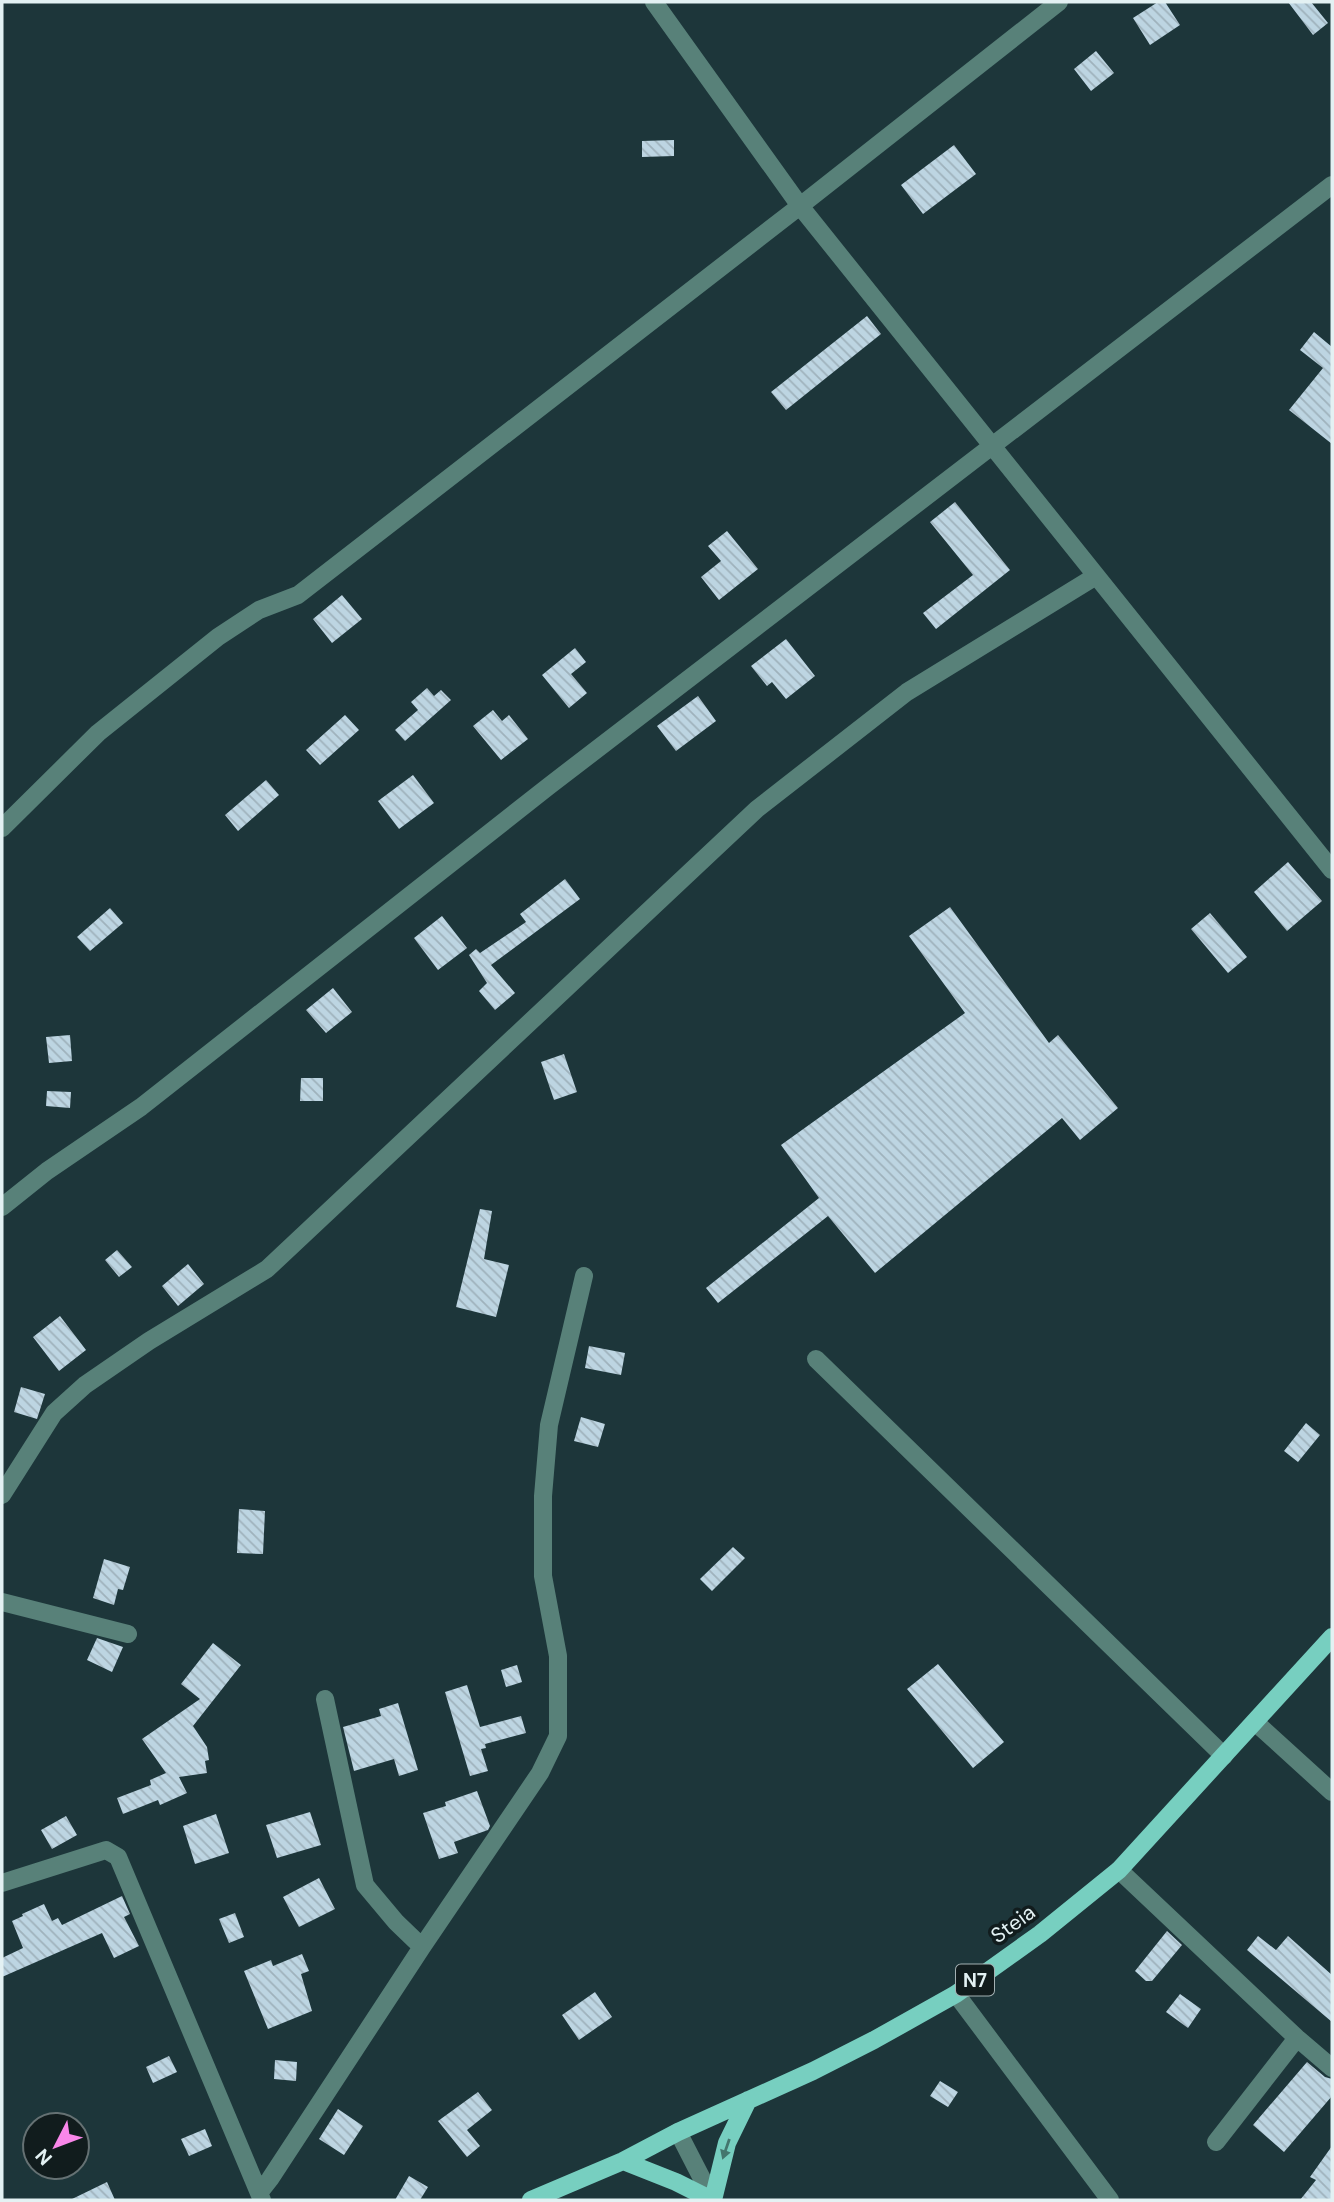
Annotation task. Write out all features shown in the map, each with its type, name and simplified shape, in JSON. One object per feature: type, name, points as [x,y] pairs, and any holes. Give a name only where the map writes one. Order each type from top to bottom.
[{"type":"main road","name":"Steia","points":[[531,2200],[623,2161],[678,2132],[874,2040],[956,1994],[1040,1934],[1119,1870],[1332,1637]]},
{"type":"main road","points":[[623,2161],[713,2200],[727,2143],[747,2100]]},
{"type":"street","points":[[654,2],[800,206],[1332,870]]},
{"type":"street","points":[[2,828],[98,733],[218,638],[260,610],[298,595],[1059,2]]},
{"type":"street","points":[[2,1207],[47,1171],[141,1107],[560,777],[1332,184]]},
{"type":"street","points":[[2,1495],[54,1413],[85,1385],[149,1341],[267,1269],[757,808],[907,692],[1096,576]]},
{"type":"street","points":[[260,2196],[422,1947],[540,1773],[558,1736],[558,1656],[543,1576],[543,1496],[549,1424],[584,1276]]},
{"type":"street","points":[[816,1359],[1224,1756]]},
{"type":"street","points":[[2,1602],[128,1634]]},
{"type":"street","points":[[325,1699],[365,1885],[396,1922],[422,1947]]},
{"type":"street","points":[[1255,1722],[1332,1792]]},
{"type":"street","points":[[2,1883],[106,1850],[118,1857],[260,2196]]},
{"type":"street","points":[[1119,1870],[1332,2068]]},
{"type":"street","points":[[956,1994],[1110,2200]]},
{"type":"street","points":[[1216,2142],[1297,2038]]},
{"type":"street","points":[[678,2132],[713,2200]]},
{"type":"building","points":[[1158,2],[1165,2],[1180,25],[1150,45],[1133,18]]},
{"type":"building","points":[[1288,2],[1311,2],[1328,23],[1313,35]]},
{"type":"building","points":[[1096,51],[1114,73],[1091,91],[1074,69]]},
{"type":"building","points":[[674,140],[674,156],[642,157],[642,141]]},
{"type":"building","points":[[954,145],[976,174],[923,214],[901,185]]},
{"type":"building","points":[[867,316],[881,334],[786,410],[771,392]]},
{"type":"building","points":[[1314,332],[1332,347],[1332,444],[1289,410],[1323,368],[1300,350]]},
{"type":"building","points":[[955,502],[1010,570],[936,629],[923,613],[973,575],[930,522]]},
{"type":"building","points":[[727,531],[758,569],[719,600],[701,577],[721,561],[708,546]]},
{"type":"building","points":[[342,595],[362,619],[332,643],[313,619]]},
{"type":"building","points":[[786,639],[815,676],[786,699],[772,682],[767,686],[751,666]]},
{"type":"building","points":[[575,648],[586,662],[571,674],[587,693],[569,708],[542,675]]},
{"type":"building","points":[[427,688],[434,696],[441,690],[451,700],[405,741],[395,730],[418,710],[411,702]]},
{"type":"building","points":[[698,696],[716,721],[676,751],[657,726]]},
{"type":"building","points":[[493,710],[502,721],[509,715],[528,739],[501,760],[473,726]]},
{"type":"building","points":[[345,715],[359,730],[320,765],[306,750]]},
{"type":"building","points":[[413,775],[434,803],[399,829],[378,801]]},
{"type":"building","points":[[266,780],[279,795],[238,831],[225,815]]},
{"type":"building","points":[[1288,862],[1322,901],[1287,931],[1254,892]]},
{"type":"building","points":[[565,879],[580,899],[491,965],[515,993],[495,1010],[479,991],[487,983],[469,955],[476,949],[480,953],[526,922],[520,914]]},
{"type":"building","points":[[950,907],[1049,1043],[1058,1035],[1118,1108],[1080,1140],[1062,1118],[875,1273],[828,1216],[718,1303],[706,1288],[819,1198],[781,1145],[965,1013],[909,936]]},
{"type":"building","points":[[110,908],[123,923],[90,951],[77,937]]},
{"type":"building","points":[[1210,913],[1247,957],[1228,973],[1191,929]]},
{"type":"building","points":[[442,916],[467,948],[438,970],[414,938]]},
{"type":"building","points":[[333,988],[352,1012],[326,1033],[306,1010]]},
{"type":"building","points":[[70,1035],[72,1061],[49,1063],[46,1037]]},
{"type":"building","points":[[564,1054],[577,1092],[554,1100],[541,1062]]},
{"type":"building","points":[[301,1078],[323,1078],[323,1101],[300,1101]]},
{"type":"building","points":[[47,1091],[71,1092],[70,1108],[46,1106]]},
{"type":"building","points":[[480,1209],[492,1211],[484,1259],[509,1265],[496,1317],[456,1307]]},
{"type":"building","points":[[117,1250],[132,1267],[119,1277],[105,1260]]},
{"type":"building","points":[[188,1264],[204,1284],[178,1306],[162,1286]]},
{"type":"building","points":[[60,1316],[86,1350],[59,1371],[33,1337]]},
{"type":"building","points":[[589,1346],[625,1353],[621,1375],[585,1368]]},
{"type":"building","points":[[21,1387],[45,1394],[37,1419],[14,1412]]},
{"type":"building","points":[[581,1417],[605,1424],[598,1447],[574,1441]]},
{"type":"building","points":[[1306,1423],[1320,1435],[1298,1462],[1284,1451]]},
{"type":"building","points":[[239,1509],[265,1511],[263,1554],[237,1553]]},
{"type":"building","points":[[733,1547],[745,1558],[712,1591],[700,1579]]},
{"type":"building","points":[[104,1559],[130,1567],[123,1590],[118,1589],[114,1605],[93,1598]]},
{"type":"building","points":[[97,1638],[123,1647],[112,1672],[87,1660]]},
{"type":"building","points":[[213,1643],[241,1665],[193,1726],[207,1747],[207,1773],[179,1777],[187,1793],[160,1805],[158,1800],[123,1814],[117,1798],[151,1785],[150,1780],[166,1773],[142,1739],[200,1699],[181,1684]]},
{"type":"building","points":[[938,1664],[1004,1742],[973,1768],[907,1689]]},
{"type":"building","points":[[517,1665],[522,1682],[506,1687],[501,1670]]},
{"type":"building","points":[[467,1685],[480,1727],[521,1716],[526,1733],[485,1744],[486,1748],[481,1749],[488,1771],[470,1776],[445,1692]]},
{"type":"building","points":[[398,1703],[418,1770],[399,1776],[394,1759],[354,1771],[343,1727],[381,1716],[379,1709]]},
{"type":"building","points":[[477,1791],[490,1826],[488,1830],[454,1842],[458,1853],[439,1859],[423,1813],[446,1806],[445,1802]]},
{"type":"building","points":[[310,1812],[321,1845],[277,1858],[266,1825]]},
{"type":"building","points":[[216,1814],[229,1853],[195,1864],[183,1826]]},
{"type":"building","points":[[66,1816],[77,1835],[52,1849],[41,1830]]},
{"type":"building","points":[[319,1878],[335,1909],[299,1927],[283,1897]]},
{"type":"building","points":[[122,1896],[130,1914],[124,1917],[139,1946],[114,1958],[102,1933],[2,1977],[2,1958],[23,1948],[12,1921],[23,1916],[22,1914],[44,1904],[52,1921],[58,1918],[62,1925]]},
{"type":"building","points":[[235,1913],[244,1937],[229,1943],[219,1919]]},
{"type":"building","points":[[1167,1931],[1182,1945],[1152,1981],[1146,1981],[1135,1971]]},
{"type":"building","points":[[1258,1936],[1276,1950],[1288,1936],[1332,1975],[1332,2022],[1247,1950]]},
{"type":"building","points":[[302,1954],[309,1971],[301,1974],[312,2011],[268,2029],[244,1971],[271,1960],[273,1966]]},
{"type":"building","points":[[595,1992],[612,2017],[579,2040],[562,2015]]},
{"type":"building","points":[[1180,1994],[1201,2009],[1188,2028],[1166,2012]]},
{"type":"building","points":[[169,2056],[177,2072],[153,2083],[146,2067]]},
{"type":"building","points":[[275,2060],[297,2062],[296,2081],[274,2079]]},
{"type":"building","points":[[1307,2062],[1325,2077],[1332,2079],[1332,2096],[1284,2152],[1253,2125]]},
{"type":"building","points":[[940,2081],[958,2092],[948,2107],[930,2096]]},
{"type":"building","points":[[478,2092],[492,2110],[467,2130],[480,2146],[467,2157],[438,2121]]},
{"type":"building","points":[[338,2109],[363,2126],[344,2155],[319,2139]]},
{"type":"building","points":[[205,2129],[212,2146],[189,2156],[181,2139]]},
{"type":"building","points":[[1332,2146],[1332,2200],[1300,2200],[1316,2180],[1310,2177]]},
{"type":"building","points":[[409,2176],[428,2187],[420,2200],[395,2200]]},
{"type":"building","points":[[107,2182],[115,2200],[70,2200]]}]
